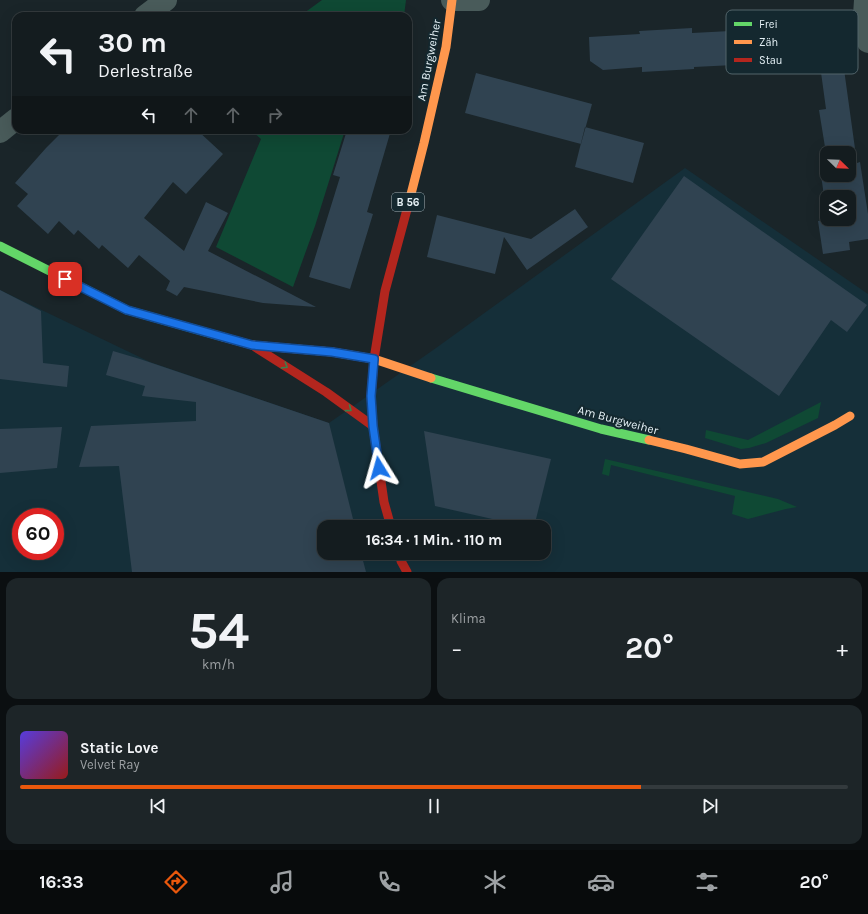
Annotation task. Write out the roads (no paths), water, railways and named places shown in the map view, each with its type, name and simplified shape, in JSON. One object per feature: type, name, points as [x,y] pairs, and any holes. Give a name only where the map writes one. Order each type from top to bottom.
[{"type":"street","points":[[151,12],[166,0]]},
{"type":"street","points":[[452,0],[479,0]]},
{"type":"street","name":"Am Burgweiher","points":[[389,520],[384,502],[373,426],[371,396],[374,359],[385,291],[424,143],[446,47],[452,0]]},
{"type":"street","points":[[864,0],[864,16],[868,42]]},
{"type":"street","points":[[0,132],[12,122]]},
{"type":"street","points":[[0,246],[127,310],[252,345],[332,352],[374,359]]},
{"type":"street","points":[[252,345],[326,392],[373,426]]},
{"type":"street","name":"Am Burgweiher","points":[[374,359],[445,383],[601,429],[686,449],[740,464],[763,462],[850,416]]},
{"type":"street","points":[[401,560],[406,572]]}]
